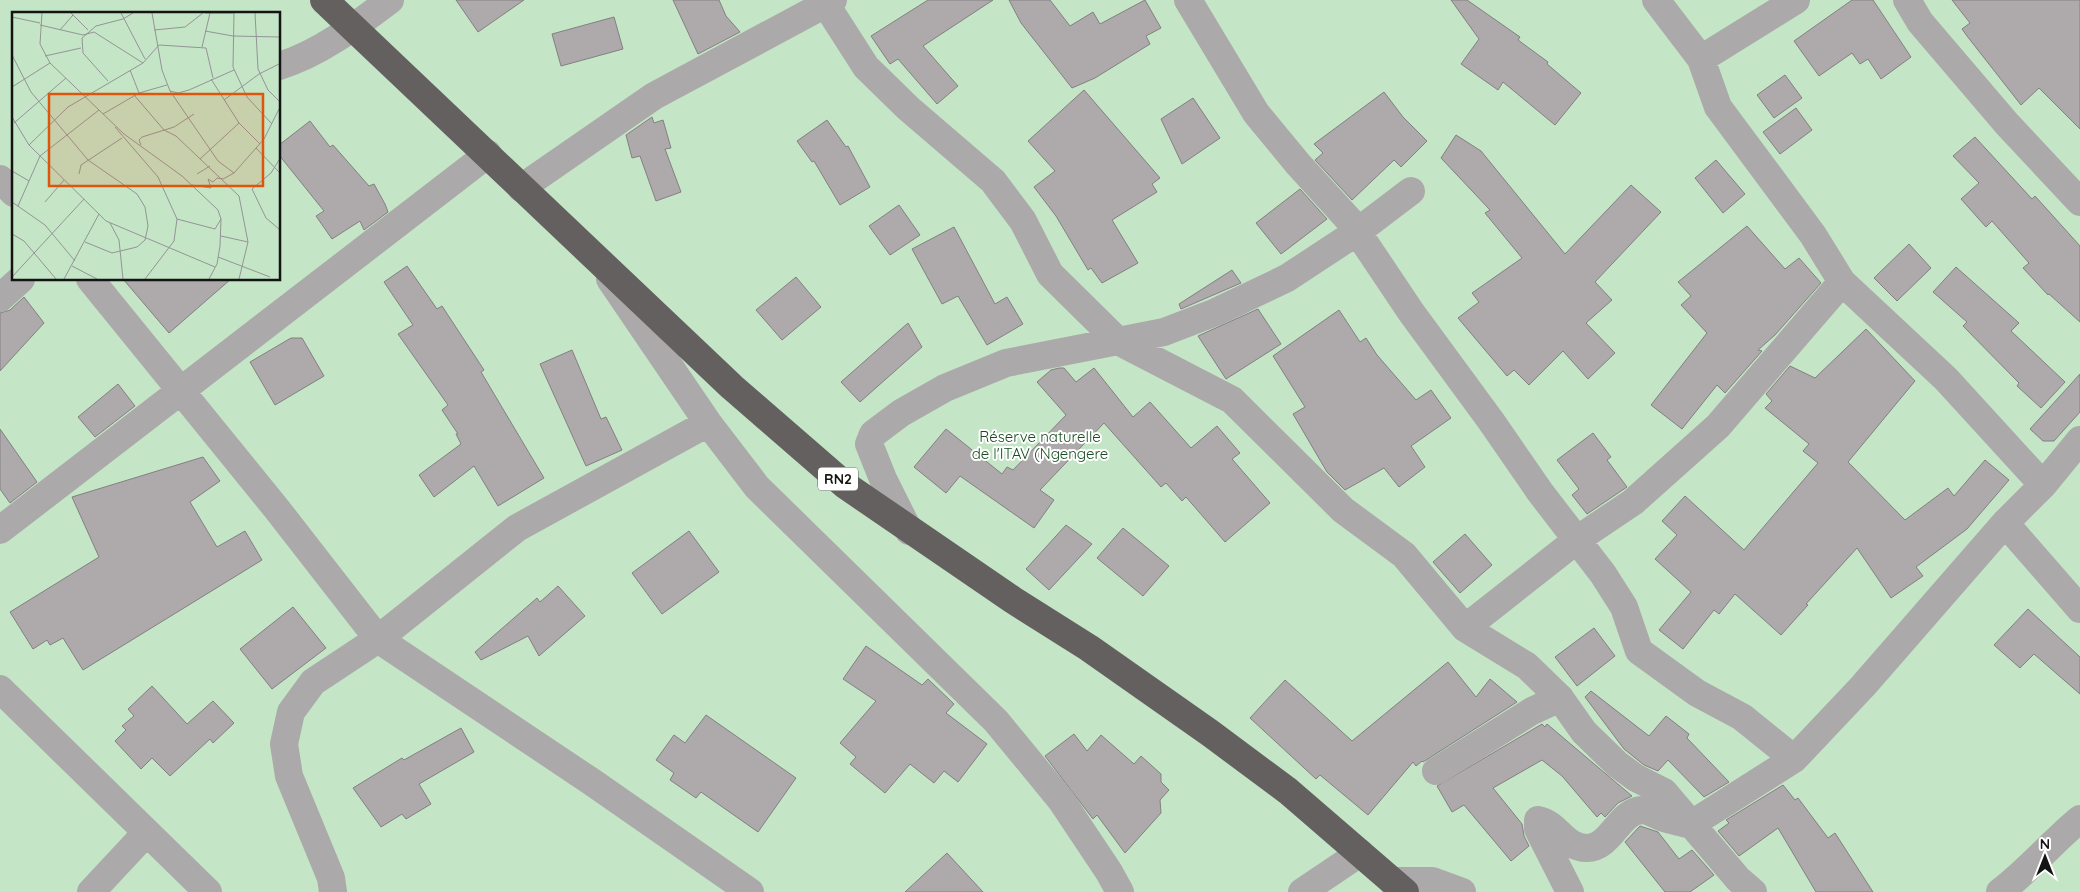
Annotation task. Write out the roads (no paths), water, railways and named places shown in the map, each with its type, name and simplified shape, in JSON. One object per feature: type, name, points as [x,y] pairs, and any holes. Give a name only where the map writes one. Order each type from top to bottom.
[{"type":"highway","name":"RN2","points":[[324,0],[352,29],[488,154],[521,188],[732,387],[845,486],[909,531],[1089,648],[1210,733],[1288,791],[1398,887]]},
{"type":"street","points":[[280,66],[291,63],[352,29],[390,0]]},
{"type":"street","points":[[1188,0],[1256,113],[1357,232],[1540,492],[1578,539],[1624,606],[1638,651],[1697,693],[1742,717],[1766,734],[1794,759]]},
{"type":"street","points":[[1656,0],[1701,59],[1718,107],[1813,235],[1842,282],[1946,379],[2043,485]]},
{"type":"street","points":[[1701,59],[1796,0]]},
{"type":"street","points":[[1907,0],[1920,22],[2007,124],[2080,202]]},
{"type":"street","points":[[521,188],[654,96],[829,2],[866,67],[908,108],[993,181],[1023,221],[1050,274],[1118,341],[1232,400],[1343,510],[1404,555],[1465,628],[1527,666],[1560,698],[1584,732],[1617,764],[1636,778],[1664,792],[1738,879],[1753,892]]},
{"type":"street","points":[[0,530],[182,392],[488,154]]},
{"type":"street","points":[[0,179],[12,191]]},
{"type":"street","points":[[909,531],[883,479],[869,444],[872,434],[901,413],[945,388],[1006,363],[1164,332],[1216,312],[1287,278],[1357,232],[1411,190]]},
{"type":"street","points":[[591,252],[708,423],[757,487],[996,721],[1061,800],[1109,872],[1120,892]]},
{"type":"street","points":[[0,298],[20,280]]},
{"type":"street","points":[[91,280],[276,508],[378,639],[592,782],[750,892]]},
{"type":"street","points":[[1465,628],[1578,539],[1633,502],[1718,426],[1842,282]]},
{"type":"street","points":[[333,892],[331,878],[288,776],[284,744],[291,712],[313,682],[378,639],[517,528],[708,423]]},
{"type":"street","points":[[1570,892],[1538,829],[1538,820],[1546,822],[1572,846],[1588,848],[1602,842],[1634,811],[1645,810],[1662,818],[1690,824],[1794,759],[1863,686],[2005,523],[2043,485],[2080,440]]},
{"type":"street","points":[[2005,523],[2080,610]]},
{"type":"street","points":[[0,688],[208,892]]},
{"type":"street","points":[[1436,771],[1532,711],[1560,698]]},
{"type":"street","points":[[2000,892],[2079,824]]},
{"type":"street","points":[[90,892],[146,833]]},
{"type":"street","points":[[1302,892],[1360,853]]},
{"type":"street","points":[[1398,887],[1432,881],[1462,892]]},
{"type":"park label","name":"Réserve naturelle de l'ITAV (Ngengere","points":[[1040,446]]}]
